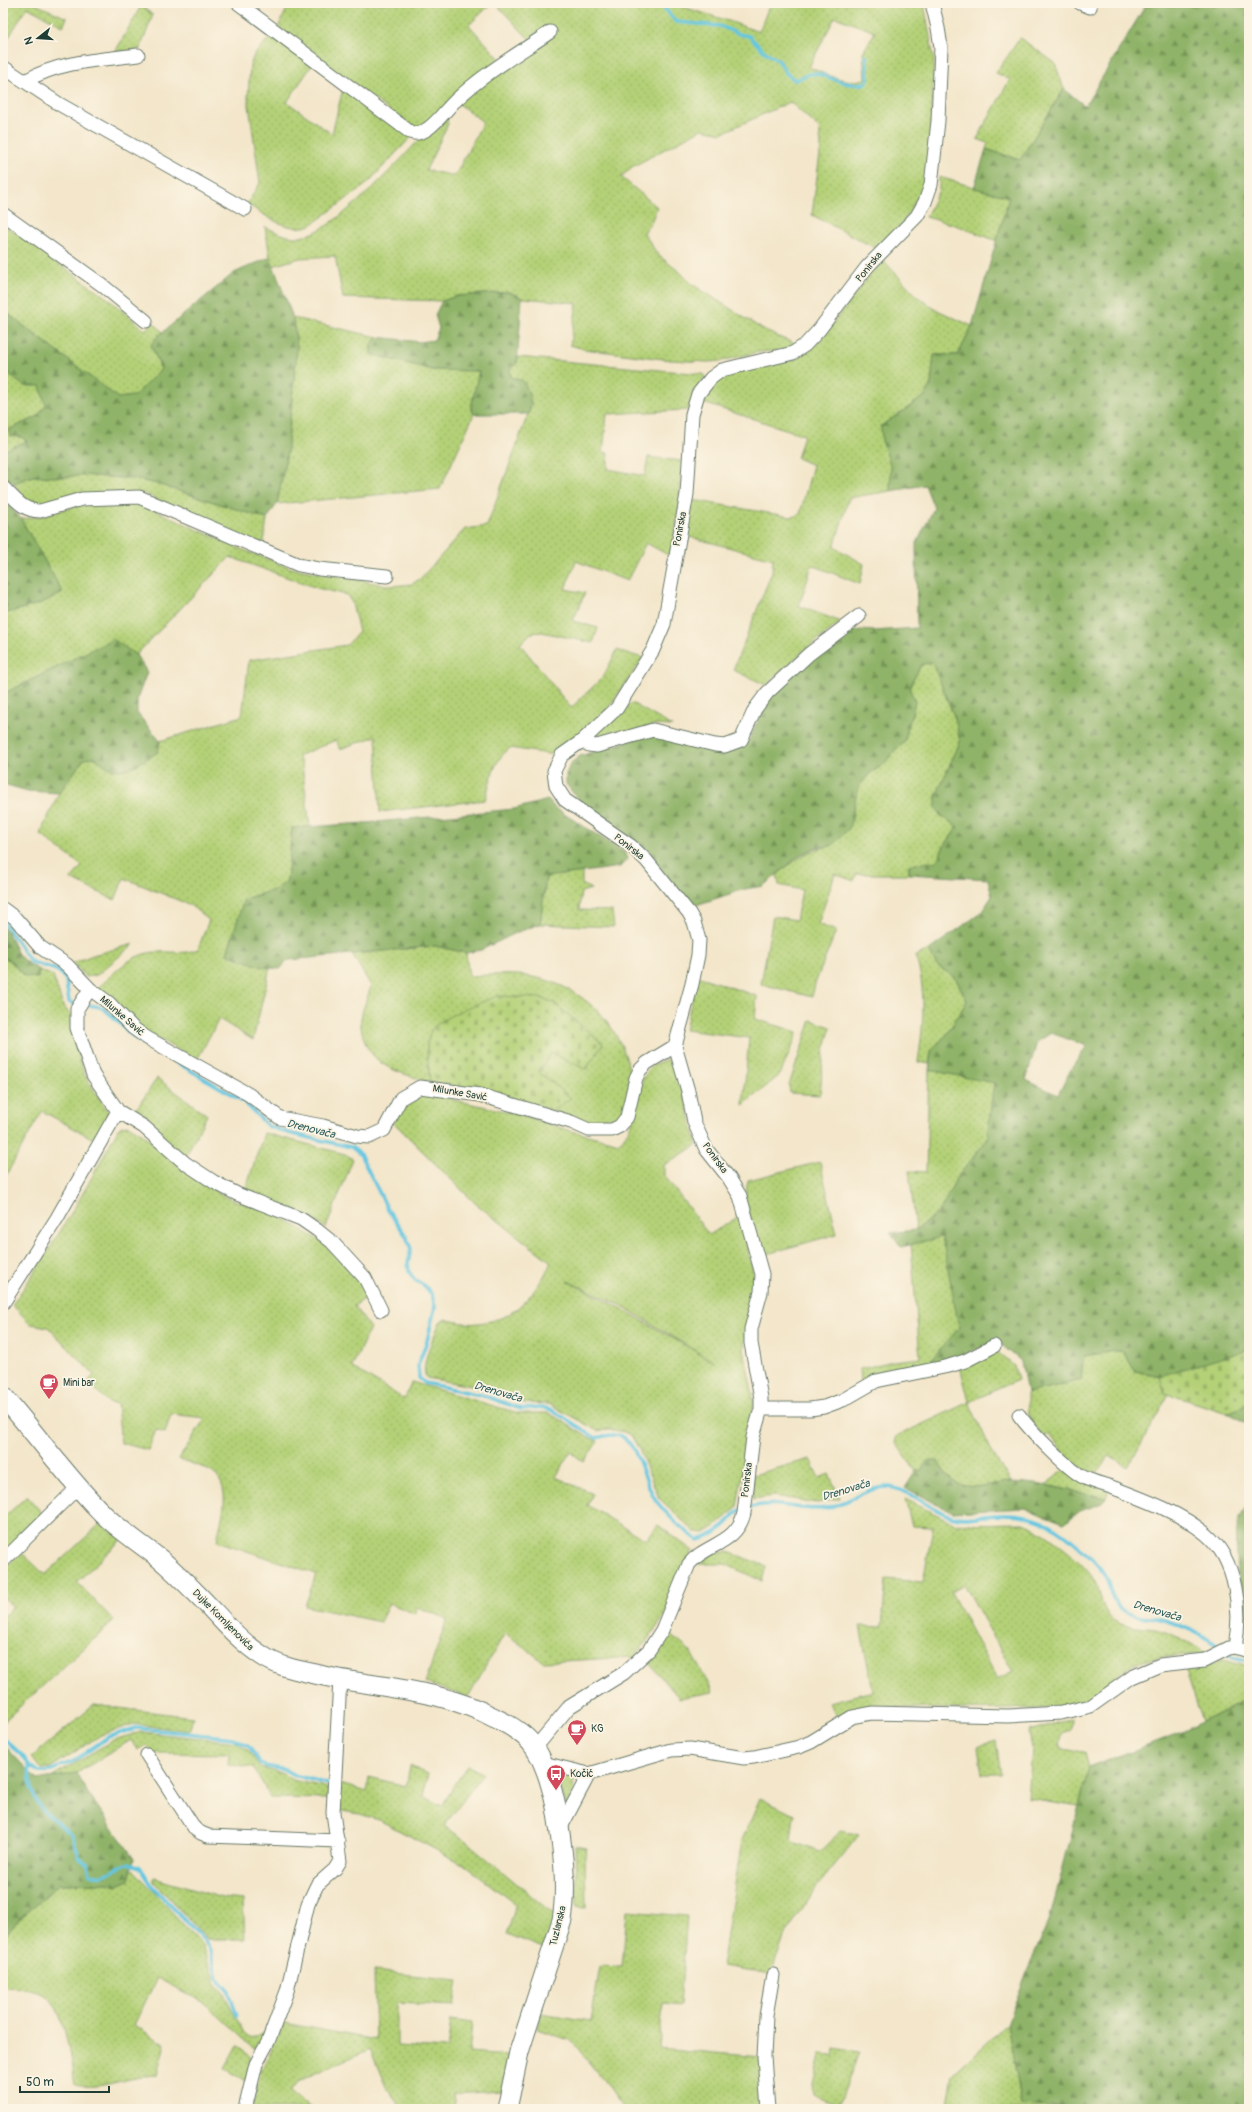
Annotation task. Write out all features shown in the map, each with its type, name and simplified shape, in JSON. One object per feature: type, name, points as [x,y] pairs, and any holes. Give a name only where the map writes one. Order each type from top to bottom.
[{"type":"street","points":[[238,3],[410,132],[415,133],[423,132],[473,86],[550,32]]},
{"type":"street","name":"Ponirska","points":[[531,1742],[540,1742],[569,1707],[624,1673],[649,1650],[662,1630],[689,1564],[696,1556],[725,1541],[741,1523],[753,1437],[761,1409],[761,1398],[751,1343],[751,1329],[761,1292],[762,1281],[760,1267],[740,1196],[729,1178],[706,1149],[694,1122],[688,1091],[674,1046],[692,984],[698,955],[699,940],[689,913],[646,860],[631,846],[565,800],[558,792],[554,771],[557,762],[562,755],[582,740],[617,708],[653,650],[664,624],[687,494],[692,414],[698,394],[711,378],[722,370],[793,353],[805,345],[819,330],[867,267],[918,216],[925,202],[931,185],[938,114],[941,48],[932,3]]},
{"type":"street","points":[[25,81],[43,72],[63,65],[138,55]]},
{"type":"street","points":[[3,67],[59,104],[246,209]]},
{"type":"street","points":[[3,214],[102,285],[146,321]]},
{"type":"street","points":[[3,487],[22,506],[33,511],[40,511],[82,499],[139,498],[299,565],[319,569],[387,576]]},
{"type":"street","points":[[582,740],[589,745],[597,746],[653,730],[715,745],[725,746],[737,742],[744,737],[755,709],[767,693],[804,659],[859,616]]},
{"type":"street","name":"Milunke Savić","points":[[3,909],[15,918],[40,947],[67,965],[83,999],[109,1003],[133,1028],[147,1038],[248,1094],[280,1118],[323,1126],[363,1137],[376,1135],[384,1130],[401,1098],[420,1087],[480,1095],[571,1122],[589,1130],[612,1130],[620,1126],[627,1117],[636,1078],[640,1070],[647,1063],[674,1046]]},
{"type":"street","points":[[83,999],[77,1028],[87,1060],[101,1088],[118,1111],[144,1127],[184,1163],[214,1182],[237,1194],[301,1219],[317,1230],[332,1242],[365,1278],[381,1310]]},
{"type":"street","points":[[3,1303],[57,1218],[118,1111]]},
{"type":"street","points":[[761,1409],[810,1409],[824,1407],[843,1400],[876,1381],[949,1366],[965,1361],[994,1346]]},
{"type":"street","name":"Dujke Komljenovića","points":[[3,1396],[78,1487],[102,1513],[133,1541],[165,1564],[252,1649],[272,1662],[282,1666],[340,1679],[405,1688],[458,1702],[509,1724],[531,1742]]},
{"type":"street","points":[[1019,1415],[1034,1433],[1077,1474],[1174,1514],[1206,1534],[1225,1558],[1230,1569],[1238,1621],[1227,1650]]},
{"type":"street","points":[[3,1561],[78,1487]]},
{"type":"street","points":[[543,1763],[589,1774],[671,1750],[690,1749],[744,1758],[782,1752],[811,1742],[837,1725],[862,1714],[1008,1716],[1078,1710],[1091,1706],[1132,1677],[1149,1669],[1171,1663],[1200,1661],[1227,1650],[1249,1651]]},
{"type":"street","points":[[245,2109],[256,2064],[268,2042],[287,1992],[310,1898],[317,1886],[335,1869],[340,1861],[333,1813],[340,1679]]},
{"type":"street","name":"Tuzlanska","points":[[507,2109],[519,2052],[562,1920],[565,1890],[560,1829],[553,1793],[543,1763],[531,1742]]},
{"type":"street","points":[[147,1755],[195,1829],[201,1834],[208,1836],[338,1841]]},
{"type":"street","points":[[560,1829],[589,1774]]},
{"type":"street","points":[[768,2109],[764,2057],[766,2016],[773,1975]]},
{"type":"green space","points":[[3,3],[33,3],[67,18],[63,26],[27,7],[9,37],[3,34]]},
{"type":"green space","points":[[290,3],[492,3],[469,25],[501,60],[421,127],[411,127],[278,27]]},
{"type":"green space","points":[[495,3],[670,3],[759,32],[770,3],[924,3],[934,60],[931,132],[925,185],[903,223],[877,249],[812,215],[821,146],[819,128],[790,102],[722,133],[702,129],[632,167],[621,177],[657,207],[652,220],[644,233],[658,255],[681,273],[692,284],[765,331],[798,345],[789,350],[758,352],[722,361],[707,362],[671,360],[584,349],[570,345],[577,303],[522,298],[509,292],[457,296],[442,301],[343,298],[335,256],[300,258],[273,266],[265,227],[284,235],[297,237],[311,234],[327,225],[363,197],[420,139],[429,134],[446,116],[448,124],[426,170],[455,176],[483,122],[458,103],[530,40]],"holes":[[[835,17],[875,32],[863,52],[865,79],[851,81],[843,80],[809,67]]]},
{"type":"green space","points":[[1147,3],[1249,3],[1249,1350],[1160,1376],[1135,1371],[1122,1350],[1084,1356],[1081,1380],[1027,1393],[1021,1361],[997,1341],[949,1361],[927,1364],[959,1328],[942,1237],[901,1247],[890,1233],[916,1230],[940,1211],[956,1179],[987,1140],[994,1083],[929,1070],[931,1051],[947,1034],[967,1001],[955,977],[937,966],[929,950],[982,912],[992,896],[988,879],[909,874],[909,865],[937,861],[943,848],[958,827],[940,815],[936,808],[936,796],[960,742],[956,721],[932,662],[921,665],[912,682],[910,690],[915,702],[904,743],[896,749],[883,765],[870,773],[858,788],[849,829],[831,846],[815,848],[800,855],[763,886],[745,889],[690,907],[647,851],[585,808],[566,784],[566,774],[571,763],[580,756],[647,735],[731,751],[741,747],[748,742],[766,703],[795,671],[851,631],[917,628],[916,545],[934,508],[925,485],[890,491],[891,467],[882,440],[881,426],[925,396],[931,383],[934,355],[958,355],[972,326],[1009,197],[974,188],[986,149],[1020,160],[1064,89],[1085,106]],"holes":[[[1051,1033],[1087,1046],[1071,1069],[1058,1095],[1026,1080],[1037,1042]]]},
{"type":"green space","points":[[141,6],[153,15],[140,49],[115,52]]},
{"type":"green space","points":[[271,36],[312,65],[287,102],[332,134],[343,88],[411,137],[367,184],[311,225],[302,227],[294,227],[278,222],[247,204],[260,183],[248,98],[250,65],[254,55]]},
{"type":"green space","points":[[1020,38],[1055,63],[1064,89],[1020,160],[986,149],[988,143],[977,139],[1010,79],[996,73]]},
{"type":"green space","points":[[939,177],[1009,197],[997,241],[955,225],[926,217],[939,190]]},
{"type":"green space","points":[[3,224],[110,300],[145,330],[153,322],[163,332],[151,345],[161,369],[134,396],[118,398],[3,310]]},
{"type":"green space","points":[[270,257],[293,318],[297,347],[287,452],[277,504],[267,519],[157,484],[135,479],[82,475],[66,477],[33,476],[14,483],[3,477],[3,451],[27,441],[22,437],[11,436],[8,430],[37,417],[46,405],[40,386],[24,386],[12,377],[3,363],[3,310],[118,398],[134,396],[161,369],[151,345],[158,336],[234,273]]},
{"type":"green space","points":[[882,259],[918,297],[935,309],[972,326],[958,355],[934,355],[931,384],[925,396],[881,426],[882,440],[891,467],[890,491],[849,498],[834,547],[864,564],[860,584],[812,565],[799,606],[841,622],[806,649],[766,685],[733,670],[772,572],[773,559],[686,536],[692,500],[792,517],[800,514],[813,465],[797,458],[804,435],[700,402],[707,390],[724,375],[794,360],[820,341]]},
{"type":"green space","points":[[509,292],[522,298],[517,363],[510,369],[511,377],[523,381],[527,389],[530,397],[529,414],[474,414],[471,408],[479,371],[433,370],[371,354],[371,344],[378,337],[420,342],[434,340],[439,328],[435,315],[442,301],[457,296]]},
{"type":"green space","points":[[293,318],[378,337],[371,344],[371,354],[433,370],[479,371],[471,408],[474,414],[440,489],[277,504],[287,452],[297,347]]},
{"type":"green space","points":[[518,357],[703,374],[705,376],[687,410],[607,414],[603,452],[608,453],[608,469],[645,476],[648,457],[682,461],[679,509],[670,556],[646,543],[627,581],[576,561],[565,589],[585,593],[573,621],[598,628],[593,643],[542,632],[531,633],[520,644],[571,708],[603,677],[617,650],[643,658],[609,707],[555,755],[510,748],[504,753],[493,771],[485,800],[380,812],[376,736],[340,749],[336,740],[298,756],[302,765],[310,827],[292,828],[287,881],[277,889],[244,899],[227,954],[270,968],[253,1040],[219,1019],[197,1060],[144,1031],[98,988],[125,964],[140,955],[158,952],[188,952],[198,949],[209,920],[190,905],[124,878],[115,900],[71,879],[82,866],[40,834],[59,793],[84,759],[94,757],[113,769],[158,752],[160,741],[242,716],[249,660],[347,645],[359,632],[352,603],[347,595],[317,588],[230,557],[136,655],[113,640],[7,692],[3,690],[3,614],[39,604],[63,593],[21,519],[42,516],[89,504],[139,503],[238,548],[291,568],[392,586],[412,584],[421,578],[465,529],[487,526],[532,403],[511,377],[510,369],[517,363]]},
{"type":"green space","points":[[3,363],[12,377],[40,386],[46,406],[37,417],[8,430],[11,436],[22,437],[27,442],[3,451]]},
{"type":"green space","points":[[82,475],[135,479],[157,484],[267,519],[263,547],[143,493],[38,507],[25,501],[14,483],[33,476],[66,477]]},
{"type":"green space","points":[[3,499],[21,519],[63,593],[39,604],[3,614]]},
{"type":"green space","points":[[113,639],[136,655],[147,672],[137,699],[137,713],[160,741],[158,752],[131,768],[119,770],[110,768],[94,757],[84,759],[59,793],[28,791],[3,784],[3,690],[7,692]]},
{"type":"green space","points":[[932,662],[956,721],[960,742],[936,796],[940,815],[958,826],[943,848],[937,862],[909,865],[909,874],[856,874],[854,881],[835,874],[818,924],[836,931],[815,984],[812,997],[761,984],[773,916],[796,920],[802,890],[779,885],[777,875],[802,856],[815,850],[831,846],[852,820],[858,788],[870,773],[883,765],[896,749],[904,743],[915,702],[910,690],[912,682],[921,665]]},
{"type":"green space","points":[[632,703],[672,726],[654,725],[600,742],[593,739],[594,735]]},
{"type":"green space","points":[[548,800],[555,808],[625,853],[627,859],[620,867],[546,877],[540,924],[518,932],[481,950],[466,953],[435,946],[289,960],[280,969],[262,967],[227,954],[244,899],[277,889],[287,881],[292,828],[366,823],[514,809]]},
{"type":"green space","points":[[582,872],[582,884],[591,889],[581,892],[579,910],[612,911],[614,927],[540,924],[546,877]]},
{"type":"green space","points":[[3,926],[21,958],[39,970],[38,978],[24,976],[11,961],[3,957]]},
{"type":"green space","points":[[134,944],[97,975],[86,977],[73,963],[93,955]]},
{"type":"green space","points":[[435,946],[466,953],[469,976],[517,975],[550,981],[567,988],[582,997],[595,1009],[617,1036],[629,1069],[629,1099],[626,1110],[621,1118],[613,1125],[593,1126],[552,1111],[539,1072],[551,1053],[586,1069],[603,1044],[554,1003],[541,998],[427,1044],[430,1082],[400,1073],[374,1057],[368,1049],[364,1039],[361,1023],[363,1010],[371,986],[352,954]]},
{"type":"green space","points":[[929,950],[937,966],[955,977],[967,1001],[947,1034],[931,1051],[929,1064],[918,1062],[923,994],[919,968],[915,956]]},
{"type":"green space","points":[[3,957],[10,961],[24,976],[38,978],[39,970],[53,976],[63,1006],[70,1014],[73,1037],[84,1074],[110,1115],[99,1142],[42,1111],[3,1181]]},
{"type":"green space","points":[[697,976],[757,996],[755,1019],[798,1032],[780,1075],[743,1105],[749,1038],[685,1030]]},
{"type":"green space","points":[[497,996],[541,998],[554,1003],[603,1044],[586,1069],[551,1053],[539,1072],[571,1098],[552,1111],[491,1092],[430,1082],[427,1044],[430,1033],[434,1027],[450,1016]]},
{"type":"green space","points":[[811,1020],[831,1027],[824,1050],[820,1095],[790,1093],[789,1085]]},
{"type":"green space","points":[[667,1060],[673,1063],[678,1070],[697,1145],[664,1165],[664,1175],[709,1235],[741,1215],[755,1282],[753,1288],[754,1301],[745,1335],[744,1350],[754,1403],[737,1507],[712,1529],[704,1533],[695,1532],[659,1498],[640,1451],[631,1435],[625,1432],[608,1429],[598,1431],[549,1404],[524,1403],[477,1387],[427,1378],[425,1373],[426,1359],[440,1322],[444,1319],[469,1324],[499,1319],[511,1313],[523,1303],[534,1290],[544,1276],[551,1262],[475,1203],[394,1123],[402,1106],[408,1099],[427,1094],[518,1114],[568,1130],[619,1143],[631,1125],[644,1077],[649,1070],[657,1064]],"holes":[[[567,1281],[619,1304],[714,1362],[617,1306]]]},
{"type":"green space","points":[[929,1070],[994,1082],[987,1140],[956,1179],[940,1211],[916,1230],[909,1171],[926,1172]]},
{"type":"green space","points":[[157,1078],[207,1115],[185,1157],[133,1114]]},
{"type":"green space","points":[[128,1125],[142,1133],[192,1177],[225,1197],[276,1214],[319,1240],[355,1275],[369,1296],[354,1306],[370,1328],[352,1367],[404,1399],[412,1382],[518,1413],[549,1413],[586,1436],[598,1441],[584,1462],[571,1452],[556,1477],[593,1494],[587,1505],[646,1540],[658,1525],[693,1551],[677,1576],[674,1593],[662,1620],[635,1657],[544,1662],[505,1633],[468,1697],[425,1683],[447,1619],[417,1607],[415,1614],[389,1603],[380,1622],[305,1606],[316,1574],[217,1541],[224,1502],[224,1492],[221,1483],[216,1476],[208,1470],[179,1459],[205,1418],[171,1414],[165,1433],[156,1430],[148,1450],[121,1443],[117,1404],[109,1403],[88,1382],[94,1375],[48,1327],[31,1324],[12,1305],[68,1218],[118,1129],[122,1126]]},
{"type":"green space","points":[[264,1133],[345,1154],[353,1159],[326,1228],[298,1211],[245,1191]]},
{"type":"green space","points":[[820,1162],[837,1234],[760,1256],[745,1197],[748,1180]]},
{"type":"green space","points":[[942,1236],[960,1328],[927,1364],[885,1372],[861,1381],[860,1369],[893,1361],[920,1358],[911,1244]]},
{"type":"green space","points":[[995,1350],[1014,1366],[1018,1380],[969,1402],[960,1366]]},
{"type":"green space","points":[[1122,1350],[1135,1371],[1160,1376],[1165,1393],[1169,1394],[1128,1467],[1109,1456],[1096,1475],[1073,1464],[1048,1434],[1044,1437],[1028,1412],[1027,1393],[1081,1380],[1083,1356]]},
{"type":"green space","points":[[1249,1350],[1249,1404],[1227,1413],[1165,1393],[1160,1376]]},
{"type":"green space","points":[[969,1402],[992,1452],[1011,1482],[973,1487],[963,1486],[955,1483],[948,1477],[943,1469],[916,1471],[895,1442],[897,1436]]},
{"type":"green space","points":[[1249,1404],[1249,1424],[1227,1413]]},
{"type":"green space","points":[[810,1459],[819,1478],[829,1474],[840,1498],[817,1503],[774,1496],[753,1499],[753,1475]]},
{"type":"green space","points":[[927,1461],[938,1461],[949,1478],[962,1485],[984,1486],[1005,1482],[1024,1483],[1048,1486],[1106,1498],[1103,1503],[1080,1511],[1064,1523],[1024,1508],[953,1512],[905,1488],[916,1471],[921,1470]]},
{"type":"green space","points":[[1063,1470],[1109,1490],[1106,1498],[1046,1485]]},
{"type":"green space","points":[[27,1496],[43,1514],[3,1555],[3,1518]]},
{"type":"green space","points":[[905,1499],[956,1524],[1023,1523],[1031,1526],[1052,1539],[1074,1557],[1091,1575],[1097,1586],[1106,1612],[1109,1617],[1117,1623],[1128,1626],[1155,1629],[1169,1633],[1207,1654],[1166,1656],[1136,1663],[1087,1698],[1067,1706],[993,1709],[877,1707],[856,1710],[838,1718],[829,1702],[873,1691],[860,1626],[882,1627],[886,1579],[923,1582],[933,1527],[912,1526]],"holes":[[[964,1584],[1013,1672],[997,1680],[951,1592]]]},
{"type":"green space","points":[[1249,1503],[1249,1634],[1243,1613],[1241,1598],[1238,1568],[1237,1530],[1239,1519]]},
{"type":"green space","points":[[101,1523],[122,1539],[77,1582],[114,1621],[3,1722],[3,1617],[13,1607],[3,1597],[3,1570],[21,1552],[45,1575]]},
{"type":"green space","points":[[717,1552],[728,1552],[766,1566],[762,1581],[725,1564],[698,1564],[710,1554]]},
{"type":"green space","points":[[669,1633],[690,1651],[713,1692],[679,1698],[648,1662]]},
{"type":"green space","points":[[1223,1660],[1249,1667],[1249,1699],[1203,1722],[1185,1669],[1201,1668]]},
{"type":"green space","points":[[1249,1699],[1249,2109],[1085,2109],[1022,2105],[1007,2024],[1028,1969],[1049,1921],[1089,1767],[1180,1733]]},
{"type":"green space","points":[[94,1705],[193,1717],[189,1731],[133,1724],[101,1735],[50,1768],[42,1769],[31,1758]]},
{"type":"green space","points":[[1071,1719],[1070,1731],[1062,1734],[1060,1749],[1085,1752],[1089,1767],[1079,1806],[1028,1798],[1032,1749],[1029,1731]]},
{"type":"green space","points":[[141,1732],[237,1742],[250,1752],[260,1767],[283,1774],[292,1780],[325,1787],[329,1790],[329,1799],[271,1798],[253,1767],[228,1764],[229,1754],[153,1753],[146,1745],[137,1750],[131,1740],[77,1773],[51,1778],[113,1740]]},
{"type":"green space","points":[[996,1741],[1001,1774],[982,1774],[978,1747]]},
{"type":"green space","points":[[3,1744],[37,1780],[77,1773],[87,1792],[134,1858],[129,1880],[116,1886],[110,1883],[59,1884],[19,1919],[3,1939]]},
{"type":"green space","points":[[467,1765],[483,1774],[444,1826],[462,1838],[558,1918],[548,1950],[507,1934],[516,1905],[465,1865],[381,1821],[360,1814],[336,1810],[337,1783],[367,1792],[369,1777],[406,1786],[410,1766],[428,1774],[423,1796],[442,1806]]},
{"type":"green space","points":[[560,1773],[574,1777],[573,1790],[566,1810],[557,1775]]},
{"type":"green space","points":[[760,1798],[794,1815],[791,1841],[819,1852],[842,1830],[859,1835],[816,1888],[785,1935],[771,1974],[722,1966],[742,1840]]},
{"type":"green space","points":[[575,1846],[587,1848],[585,1855],[586,1908],[577,1907]]},
{"type":"green space","points":[[132,1868],[202,1945],[215,1982],[224,1994],[244,2033],[251,2038],[266,2031],[263,2041],[257,2048],[254,2049],[205,2003],[157,1978],[134,2025],[165,2044],[157,2075],[104,2085],[75,2085],[63,2025],[54,2004],[48,1997],[39,1992],[20,1988],[3,1987],[3,1939],[19,1919],[59,1884],[110,1883],[116,1886],[129,1880]]},
{"type":"green space","points":[[154,1878],[223,1898],[243,1900],[245,1939],[207,1939],[154,1882]]},
{"type":"green space","points":[[627,1911],[687,1916],[680,2005],[663,2003],[659,2048],[761,2057],[763,2109],[623,2109],[612,2091],[575,2045],[569,2040],[537,2029],[541,2013],[591,2021],[600,1966],[622,1967]]},
{"type":"green space","points":[[374,1971],[458,1980],[454,2006],[397,2003],[397,2046],[447,2049],[451,2020],[472,2023],[469,2053],[508,2056],[502,2091],[453,2094],[455,2109],[403,2109],[386,2087],[370,2049],[297,2082],[290,2091],[312,2109],[253,2109],[260,2072],[285,2023],[376,2040]]},
{"type":"green space","points":[[1007,2024],[1022,2105],[1085,2109],[947,2109],[953,2075]]},
{"type":"green space","points":[[237,2046],[247,2053],[251,2059],[246,2082],[225,2068]]},
{"type":"green space","points":[[834,2048],[859,2052],[839,2105],[814,2095],[813,2084],[820,2055],[833,2056]]},
{"type":"waterway","points":[[660,3],[676,22],[720,26],[739,34],[749,36],[764,51],[779,61],[786,73],[795,80],[815,73],[849,84],[866,83],[868,79],[866,56]]},
{"type":"waterway","name":"Drenovača","points":[[3,921],[31,962],[54,969],[62,974],[66,980],[69,1002],[76,1005]]},
{"type":"waterway","name":"Drenovača","points":[[82,1005],[96,1006],[104,1009],[133,1036],[144,1044]]},
{"type":"waterway","name":"Drenovača","points":[[157,1051],[243,1101],[268,1126],[288,1133],[351,1147],[360,1154],[388,1210],[406,1236],[411,1249],[408,1263],[409,1272],[415,1280],[425,1286],[432,1295],[435,1307],[427,1341],[418,1365],[419,1378],[425,1383],[485,1396],[521,1409],[541,1407],[552,1410],[596,1438],[613,1435],[623,1437],[629,1442],[638,1458],[657,1502],[676,1522],[698,1540],[719,1531],[735,1513],[741,1510]]},
{"type":"waterway","name":"Drenovača","points":[[748,1508],[770,1504],[807,1509],[826,1508],[841,1504],[871,1490],[886,1487],[902,1491],[943,1513],[959,1518],[995,1515],[1028,1517],[1058,1529],[1083,1550],[1103,1572],[1114,1599],[1122,1610],[1130,1614],[1156,1618],[1182,1626],[1199,1634],[1222,1649]]},
{"type":"waterway","name":"Drenovača","points":[[1227,1652],[1234,1658],[1249,1662]]},
{"type":"waterway","points":[[29,1765],[39,1772],[47,1772],[74,1761],[108,1737],[136,1728],[233,1738],[249,1746],[260,1763],[265,1766],[285,1770],[294,1775],[328,1784]]},
{"type":"waterway","points":[[3,1738],[22,1755],[29,1765],[30,1781],[35,1799],[42,1810],[72,1835],[80,1859],[88,1864],[90,1874],[102,1876],[129,1863],[140,1867],[153,1887],[205,1941],[210,1950],[217,1978],[229,1992],[237,2015]]},
{"type":"place","name":"Mini bar","points":[[49,1400]]},
{"type":"place","name":"KG","points":[[577,1746]]},
{"type":"place","name":"Kočić","points":[[556,1791]]}]
